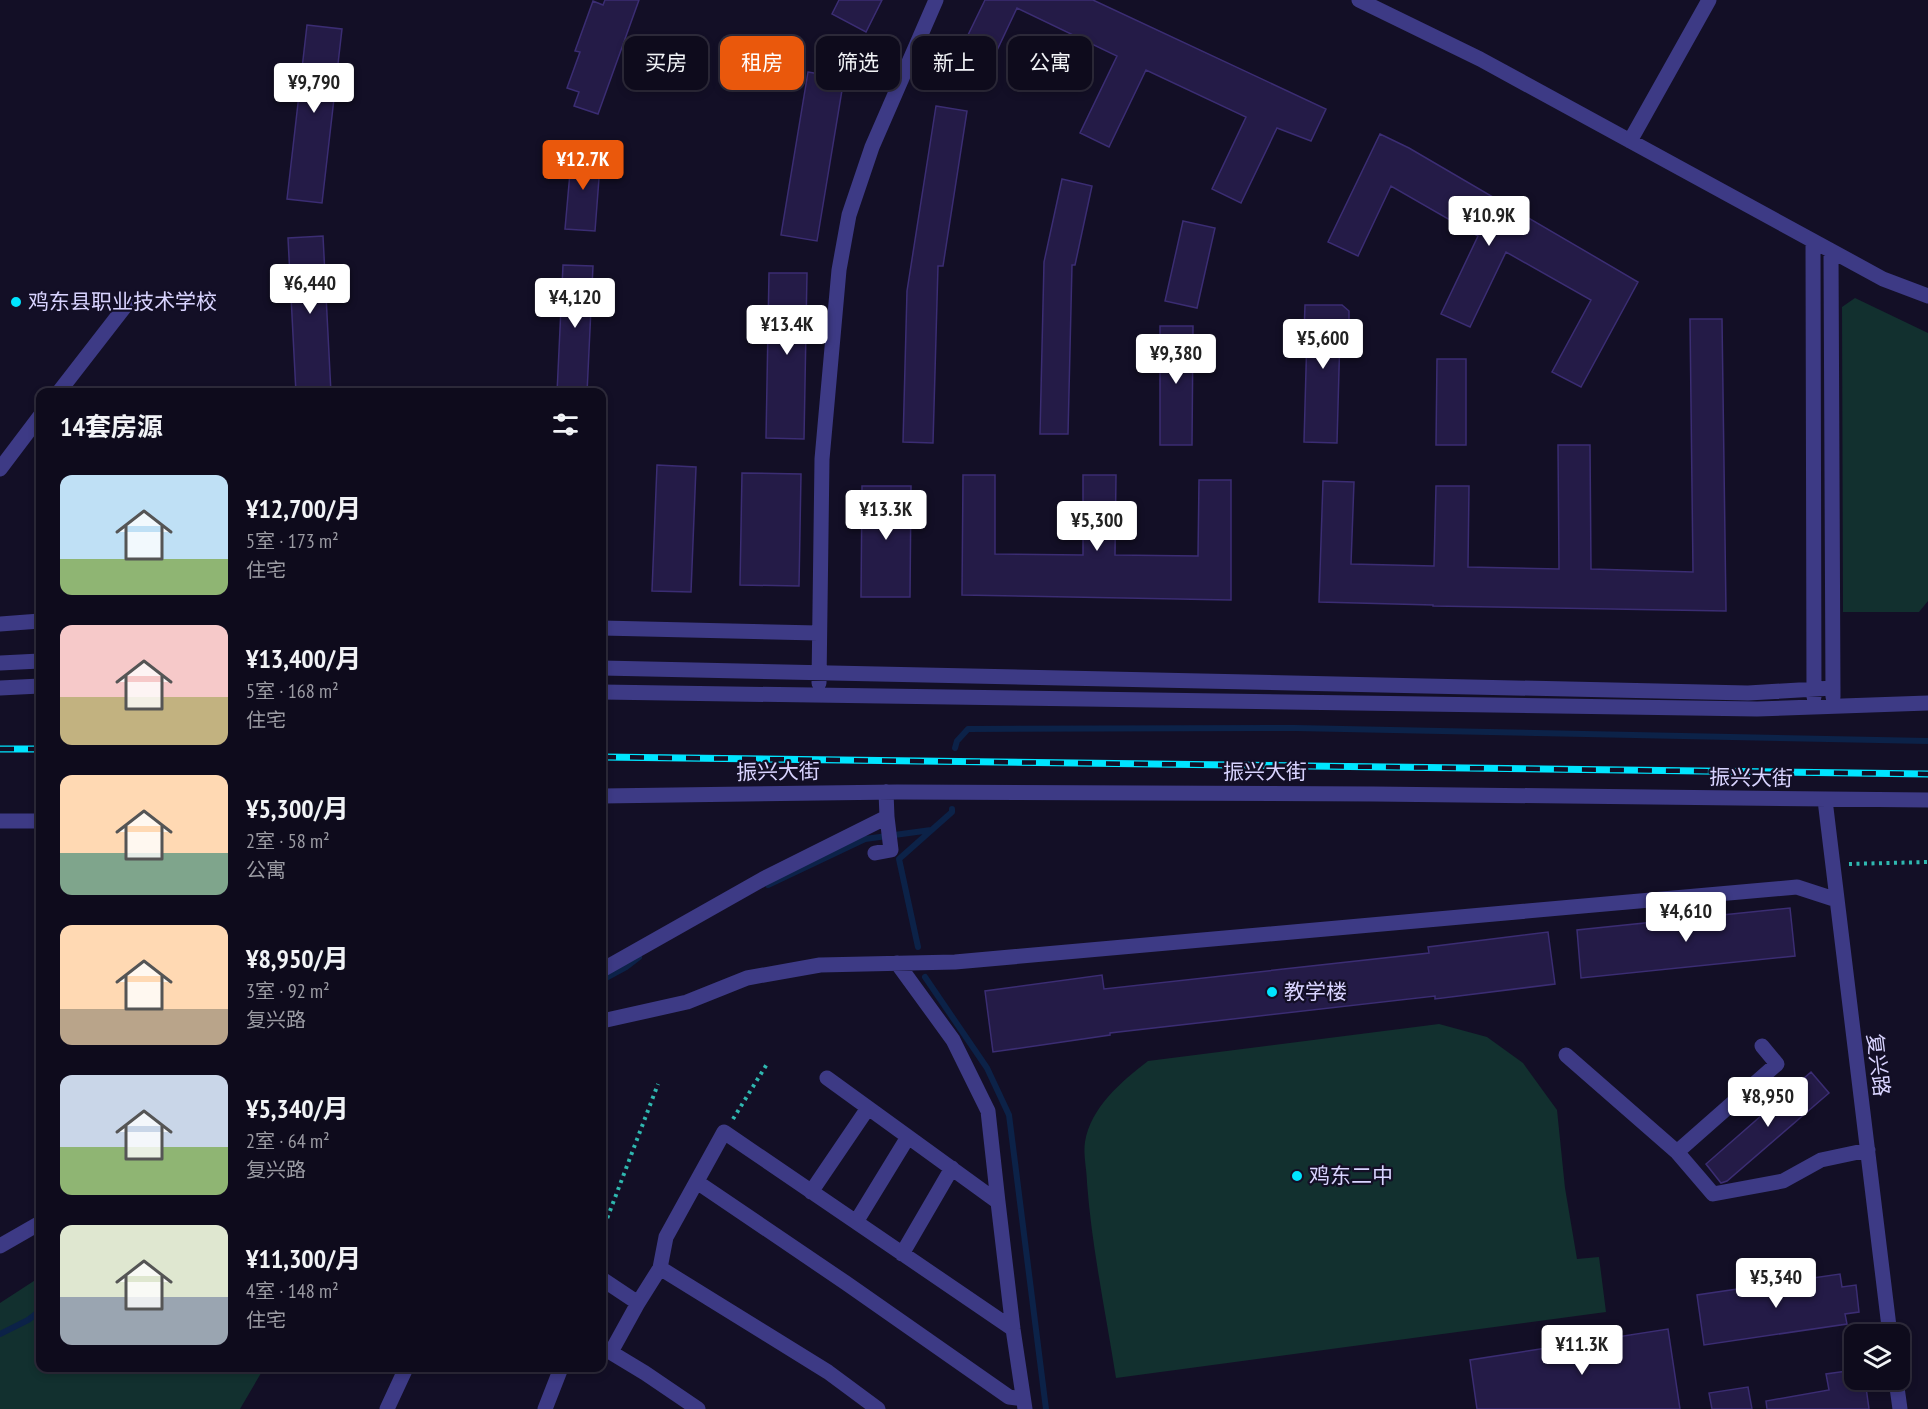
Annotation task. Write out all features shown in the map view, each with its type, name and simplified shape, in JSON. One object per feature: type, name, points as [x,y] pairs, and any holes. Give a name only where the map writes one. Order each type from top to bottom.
[{"type":"street","points":[[819,695],[822,459],[839,270],[847,226],[872,147],[936,0]]},
{"type":"street","points":[[1359,0],[1480,59],[1882,279],[1928,296]]},
{"type":"street","points":[[1630,141],[1710,0]]},
{"type":"street","points":[[1813,241],[1814,707]]},
{"type":"street","points":[[1831,251],[1833,706]]},
{"type":"street","points":[[62,388],[127,303]]},
{"type":"street","points":[[0,469],[36,421]]},
{"type":"street","points":[[0,624],[36,621]]},
{"type":"street","points":[[606,628],[818,633]]},
{"type":"street","points":[[0,663],[36,662]]},
{"type":"street","points":[[606,668],[1736,693],[1833,688]]},
{"type":"street","points":[[0,688],[36,686]]},
{"type":"street","points":[[606,692],[1757,710],[1928,703]]},
{"type":"street","points":[[875,853],[891,850],[886,792]]},
{"type":"street","name":"振兴大街","points":[[606,796],[886,792],[1928,800]]},
{"type":"street","name":"复兴路","points":[[1825,800],[1889,1324]]},
{"type":"street","points":[[606,968],[763,879],[888,817]]},
{"type":"street","points":[[0,821],[36,821]]},
{"type":"street","points":[[606,1020],[687,1002],[747,978],[820,965],[955,962],[1797,887],[1837,900]]},
{"type":"street","points":[[897,963],[953,1040],[988,1111],[1024,1404]]},
{"type":"street","points":[[1677,1152],[1777,1064],[1762,1046]]},
{"type":"street","points":[[1566,1055],[1677,1152],[1713,1194],[1783,1181],[1821,1160],[1868,1150]]},
{"type":"street","points":[[827,1078],[998,1202]]},
{"type":"street","points":[[811,1192],[868,1108]]},
{"type":"street","points":[[698,1409],[606,1349],[660,1268],[666,1237],[724,1132],[1013,1329]]},
{"type":"street","points":[[856,1222],[908,1137]]},
{"type":"street","points":[[902,1254],[952,1168]]},
{"type":"street","points":[[696,1182],[1009,1397],[1024,1404]]},
{"type":"street","points":[[0,1246],[36,1224]]},
{"type":"street","points":[[660,1268],[828,1372],[878,1409]]},
{"type":"street","points":[[606,1282],[638,1303]]},
{"type":"street","points":[[387,1409],[404,1372]]},
{"type":"street","points":[[545,1409],[559,1372]]},
{"type":"street","points":[[1897,1390],[1900,1409]]},
{"type":"path","points":[[1833,864],[1928,862]]},
{"type":"path","points":[[724,1132],[767,1064]]},
{"type":"path","points":[[606,1221],[658,1084]]},
{"type":"green space","points":[[1855,298],[1928,333],[1928,601],[1919,612],[1843,612],[1842,307]]},
{"type":"green space","points":[[1439,1024],[1487,1037],[1523,1063],[1557,1110],[1565,1188],[1577,1259],[1599,1257],[1606,1312],[1116,1378],[1092,1232],[1084,1152],[1088,1129],[1109,1096],[1148,1061]]},
{"type":"green space","points":[[36,1280],[36,1372],[262,1372],[240,1409],[0,1409],[0,1303]]},
{"type":"building","points":[[605,0],[639,0],[626,36],[624,36],[624,42],[598,114],[574,106],[579,92],[567,88],[580,52],[575,51],[593,1],[603,5]]},
{"type":"building","points":[[839,0],[882,0],[866,32],[832,14]]},
{"type":"building","points":[[985,0],[1093,0],[1326,109],[1311,141],[1277,128],[1241,203],[1212,189],[1246,117],[1146,70],[1109,147],[1080,133],[1117,56],[1092,44],[1092,36],[1075,36],[1017,8],[996,52],[996,36],[968,36]]},
{"type":"building","points":[[307,25],[342,29],[322,203],[287,199]]},
{"type":"building","points":[[808,72],[816,73],[816,90],[842,90],[817,241],[781,235]]},
{"type":"building","points":[[936,106],[967,111],[943,266],[938,266],[933,443],[903,442],[907,291]]},
{"type":"building","points":[[1380,134],[1409,148],[1638,282],[1581,387],[1552,372],[1591,300],[1506,252],[1470,327],[1441,314],[1478,236],[1391,186],[1358,256],[1328,242]]},
{"type":"building","points":[[572,150],[601,152],[595,231],[565,229]]},
{"type":"building","points":[[1062,179],[1092,186],[1075,265],[1072,265],[1068,434],[1040,434],[1044,262]]},
{"type":"building","points":[[1183,221],[1215,228],[1197,308],[1165,301]]},
{"type":"building","points":[[323,236],[331,388],[296,388],[288,238]]},
{"type":"building","points":[[563,265],[593,266],[587,388],[557,388]]},
{"type":"building","points":[[769,273],[807,273],[804,439],[766,438]]},
{"type":"building","points":[[1305,305],[1342,305],[1349,311],[1349,334],[1340,334],[1337,443],[1304,442],[1307,334],[1304,334]]},
{"type":"building","points":[[1690,319],[1722,319],[1726,611],[1319,602],[1323,481],[1354,482],[1351,564],[1434,566],[1436,486],[1469,486],[1468,567],[1559,569],[1558,445],[1590,445],[1591,569],[1693,572]]},
{"type":"building","points":[[1160,326],[1193,326],[1192,445],[1160,445]]},
{"type":"building","points":[[1437,359],[1466,359],[1466,445],[1436,445]]},
{"type":"building","points":[[657,465],[696,467],[691,592],[652,591]]},
{"type":"building","points":[[742,473],[801,474],[799,586],[740,585]]},
{"type":"building","points":[[963,475],[995,475],[995,554],[1083,555],[1083,475],[1116,475],[1115,555],[1198,556],[1199,480],[1231,480],[1231,600],[962,595]]},
{"type":"building","points":[[862,486],[911,486],[910,597],[861,597]]},
{"type":"building","points":[[1790,908],[1795,956],[1581,978],[1577,930]]},
{"type":"building","points":[[1548,932],[1555,984],[1110,1033],[1110,1035],[993,1052],[985,991],[1102,975],[1104,989],[1429,953],[1428,947]]},
{"type":"building","points":[[1811,1072],[1829,1093],[1727,1181],[1721,1183],[1706,1164]]},
{"type":"building","points":[[1840,1274],[1842,1287],[1856,1285],[1859,1312],[1845,1314],[1847,1324],[1704,1345],[1697,1295]]},
{"type":"building","points":[[1668,1329],[1680,1409],[1477,1409],[1470,1360]]},
{"type":"building","points":[[1844,1371],[1844,1390],[1866,1390],[1869,1409],[1767,1409],[1766,1401],[1829,1390],[1826,1374]]},
{"type":"building","points":[[1748,1387],[1752,1409],[1712,1409],[1709,1393]]},
{"type":"waterway","points":[[955,748],[957,741],[968,729],[1295,728],[1928,741]]},
{"type":"waterway","points":[[918,947],[899,859],[952,812],[952,809]]},
{"type":"waterway","points":[[768,885],[865,839],[931,830]]},
{"type":"waterway","points":[[606,978],[639,957]]},
{"type":"waterway","points":[[925,977],[987,1068],[1009,1115],[1046,1409]]},
{"type":"waterway","points":[[0,1334],[36,1314]]},
{"type":"railway","points":[[0,749],[36,749]]},
{"type":"railway","points":[[606,757],[1928,774]]},
{"type":"place","name":"鸡东县职业技术学校","points":[[16,302]]},
{"type":"place","name":"教学楼","points":[[1272,992]]},
{"type":"place","name":"鸡东二中","points":[[1297,1176]]}]
